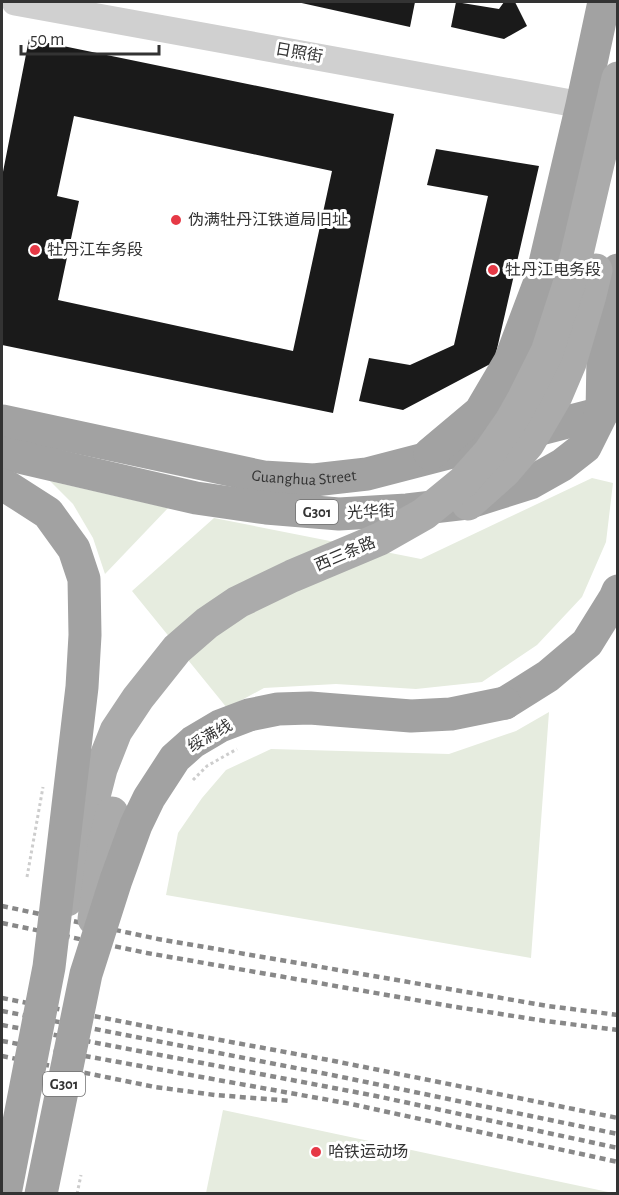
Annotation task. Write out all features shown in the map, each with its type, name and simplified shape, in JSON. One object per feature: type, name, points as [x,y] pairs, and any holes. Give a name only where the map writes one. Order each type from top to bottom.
[{"type":"highway","points":[[424,459],[480,412],[510,361],[542,276],[604,2]]},
{"type":"highway","points":[[612,420],[603,356],[610,302],[618,270]]},
{"type":"highway","name":"Guanghua Street","points":[[2,421],[263,477],[314,480],[368,474],[424,459],[612,420]]},
{"type":"highway","name":"光华街","points":[[2,453],[196,498],[266,508],[339,514],[407,510],[467,503],[530,483],[562,465],[585,447],[612,420]]},
{"type":"highway","name":"G301","points":[[2,485],[48,513],[74,549],[84,579],[85,635],[82,687],[49,967],[5,1194]]},
{"type":"highway","name":"绥满线","points":[[41,1194],[86,974],[136,825],[149,798],[175,758],[193,742],[220,726],[249,715],[278,709],[310,708],[411,716],[451,714],[504,703],[548,676],[587,643],[618,591]]},
{"type":"main road","name":"西三条路","points":[[49,967],[101,769],[116,731],[138,698],[177,650],[207,623],[238,602],[292,576],[380,539],[424,513],[463,482],[489,453],[511,421],[548,352],[572,276],[618,78]]},
{"type":"main road","name":"西三条路","points":[[86,974],[104,845],[115,799],[129,756],[144,724],[180,680],[226,635],[293,596],[381,559],[447,521],[504,472],[528,444],[556,396],[570,363],[590,294],[618,177]]},
{"type":"street","name":"日照街","points":[[15,2],[582,105]]},
{"type":"path","points":[[189,785],[207,766],[237,748]]},
{"type":"path","points":[[77,1194],[81,1175]]},
{"type":"shaded area","points":[[592,478],[613,483],[606,542],[582,597],[537,645],[482,682],[416,689],[336,684],[264,688],[227,708],[132,591],[214,518],[421,559]]},
{"type":"shaded area","points":[[50,481],[168,508],[105,574],[93,538],[73,504]]},
{"type":"shaded area","points":[[549,712],[531,958],[166,895],[178,833],[202,798],[226,770],[271,749],[449,754],[516,731]]},
{"type":"shaded area","name":"哈铁运动场","points":[[223,1110],[613,1193],[206,1193]]},
{"type":"building","points":[[297,2],[415,2],[410,27]]},
{"type":"building","points":[[456,2],[499,9],[504,2],[515,2],[527,26],[504,39],[451,27]]},
{"type":"building","name":"牡丹江车务段","points":[[29,39],[394,114],[333,413],[2,345],[2,177]],"holes":[[[74,116],[332,171],[293,351],[58,300],[79,201],[57,196]]]},
{"type":"building","name":"牡丹江电务段","points":[[436,149],[539,166],[494,362],[403,410],[359,401],[369,358],[410,365],[454,345],[488,196],[427,185]]},
{"type":"railway","points":[[2,906],[158,939],[548,1006],[618,1015]]},
{"type":"railway","points":[[2,923],[147,953],[450,1006],[618,1030]]},
{"type":"railway","points":[[2,998],[618,1118]]},
{"type":"railway","points":[[2,1011],[332,1075],[618,1134]]},
{"type":"railway","points":[[2,1025],[376,1096],[618,1148]]},
{"type":"railway","points":[[2,1041],[351,1104],[618,1162]]},
{"type":"railway","points":[[2,1056],[155,1087],[215,1095],[292,1101]]},
{"type":"place","name":"伪满牡丹江铁道局旧址","points":[[176,220]]},
{"type":"place","name":"牡丹江车务段","points":[[35,250]]},
{"type":"place","name":"牡丹江电务段","points":[[493,270]]},
{"type":"place","name":"哈铁运动场","points":[[316,1152]]}]
